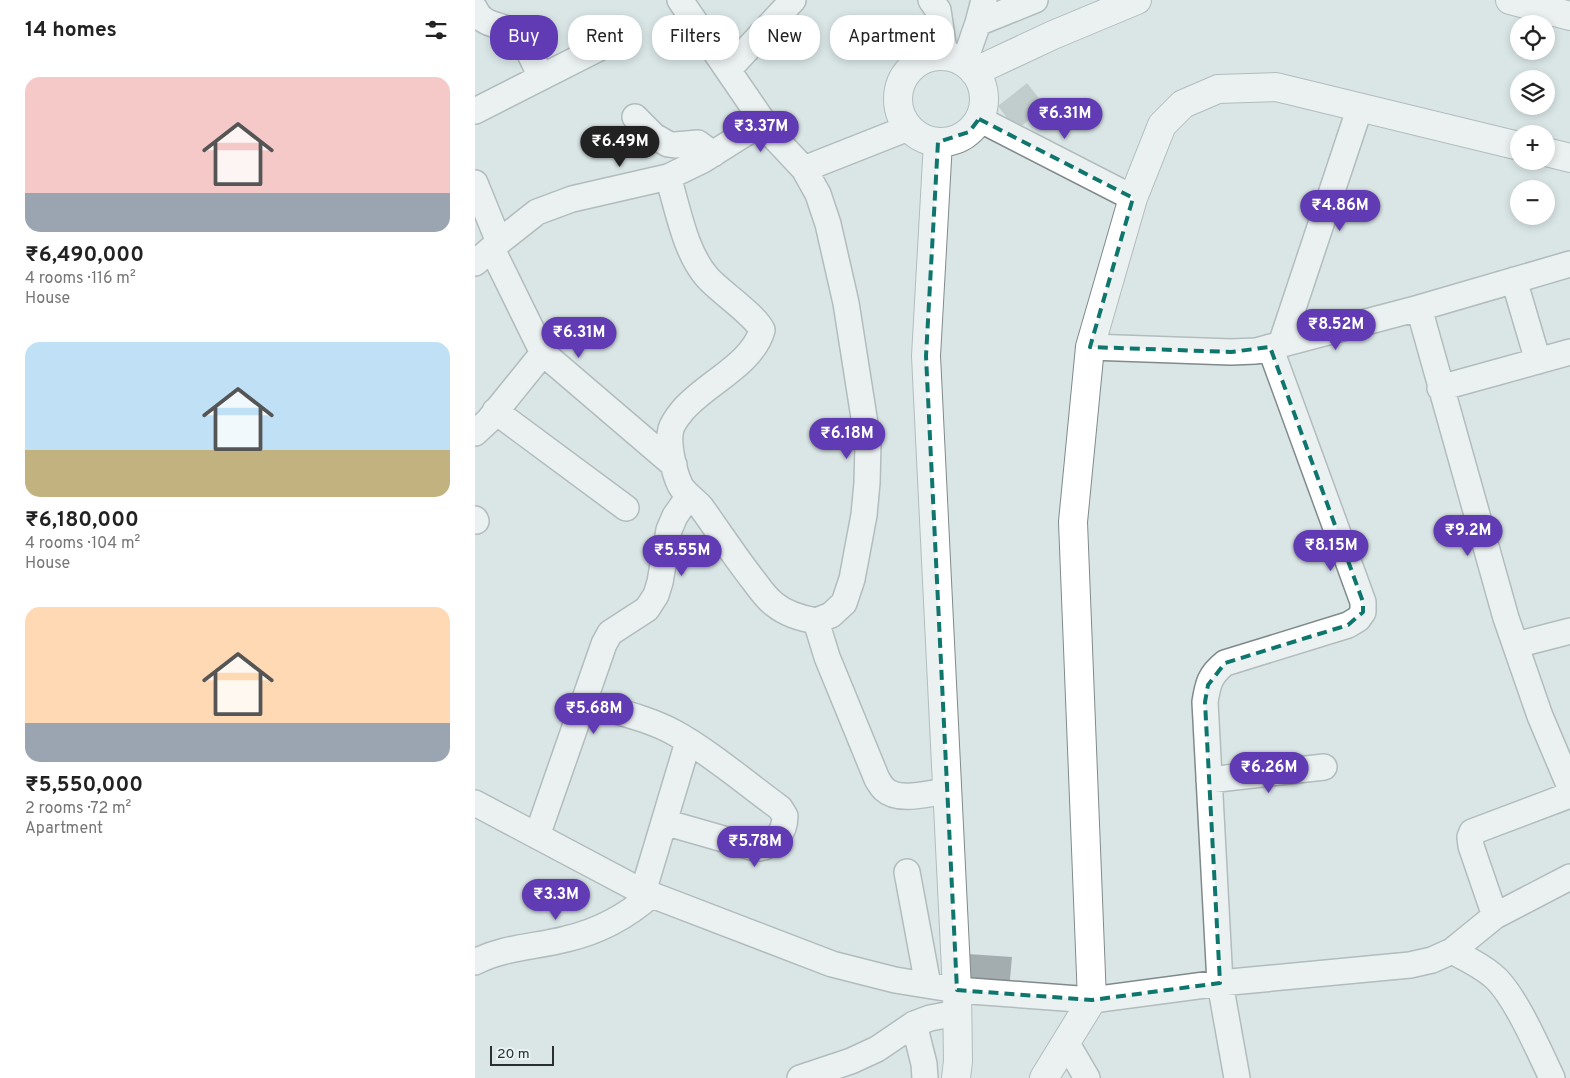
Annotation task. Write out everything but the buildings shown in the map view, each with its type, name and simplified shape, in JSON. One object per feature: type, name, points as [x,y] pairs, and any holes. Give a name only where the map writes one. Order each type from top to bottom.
[{"type":"street","points":[[668,177],[695,260],[707,276],[755,320],[762,330],[760,337],[749,352],[735,367],[689,403],[677,417],[671,428],[669,440],[681,487],[699,505],[739,562],[773,604],[798,618],[816,621],[831,615],[844,603],[852,580],[864,515],[867,483],[867,443],[846,303],[828,224],[818,194],[804,169],[773,136],[763,122],[680,0]]},
{"type":"street","points":[[728,70],[793,0]]},
{"type":"street","points":[[931,0],[938,10],[961,64],[982,86],[984,103],[979,119],[969,132],[953,140],[938,142],[927,140],[908,128],[900,113],[898,96],[901,82],[913,67],[927,59],[961,64],[1053,35],[1137,0]]},
{"type":"street","points":[[961,64],[981,11],[1035,0]]},
{"type":"street","points":[[1525,2],[1570,16]]},
{"type":"street","points":[[475,9],[481,18],[487,22],[518,35],[541,77]]},
{"type":"street","points":[[475,111],[575,60]]},
{"type":"street","points":[[1044,1078],[1092,1000],[1073,522],[1090,348],[1133,198],[1161,125],[1183,104],[1218,89],[1276,87],[1510,144]]},
{"type":"street","points":[[1237,1078],[1220,983],[1205,702],[1208,685],[1214,672],[1225,663],[1348,625],[1363,612],[1363,602],[1276,346],[1360,107]]},
{"type":"street","points":[[635,117],[661,141],[675,145],[698,142],[713,154]]},
{"type":"street","points":[[979,119],[1133,198]]},
{"type":"street","points":[[489,251],[537,212],[572,199],[668,177],[713,154],[763,122]]},
{"type":"street","points":[[804,169],[908,128]]},
{"type":"street","points":[[938,142],[926,356],[957,1002],[958,1061],[956,1078]]},
{"type":"street","points":[[1555,154],[1570,158]]},
{"type":"street","points":[[475,183],[489,251],[543,353],[674,465]]},
{"type":"street","points":[[1090,348],[1256,351],[1419,308],[1570,264]]},
{"type":"street","points":[[1514,280],[1538,360]]},
{"type":"street","points":[[1419,308],[1506,618],[1541,716],[1570,787]]},
{"type":"street","points":[[1440,388],[1570,352]]},
{"type":"street","points":[[475,433],[543,353]]},
{"type":"street","points":[[495,411],[626,508]]},
{"type":"street","points":[[537,836],[599,658],[610,633],[647,609],[656,595],[661,582],[669,530],[675,516],[689,496]]},
{"type":"street","points":[[816,621],[827,658],[877,779],[884,789],[902,796],[947,791]]},
{"type":"street","points":[[1516,645],[1570,631]]},
{"type":"street","points":[[585,702],[650,722],[674,732],[780,808],[785,816],[785,822],[776,839],[771,845],[763,848],[755,848],[664,822]]},
{"type":"street","points":[[475,962],[482,958],[516,948],[565,939],[592,931],[634,910],[647,893],[664,822],[688,742]]},
{"type":"street","points":[[1209,780],[1324,767]]},
{"type":"street","points":[[1495,916],[1471,846],[1470,837],[1472,832],[1570,795]]},
{"type":"street","points":[[475,803],[647,893],[833,964],[895,980],[928,985],[957,1002]]},
{"type":"street","points":[[907,872],[928,985]]},
{"type":"street","points":[[800,1078],[851,1062],[877,1049],[914,1024],[930,1018],[957,1002],[1092,1000],[1220,983],[1410,965],[1432,960],[1452,951],[1495,916],[1570,877]]},
{"type":"street","points":[[1452,951],[1491,974],[1500,982],[1512,999],[1552,1078]]},
{"type":"street","points":[[914,1024],[924,1064],[925,1078]]},
{"type":"street","points":[[1066,1042],[1087,1078]]},
{"type":"highlighted area","points":[[979,119],[1133,198],[1090,347],[1231,352],[1270,347],[1363,602],[1363,612],[1348,625],[1225,663],[1208,685],[1205,702],[1220,983],[1092,1000],[957,990],[926,356],[938,142],[969,132]]}]
